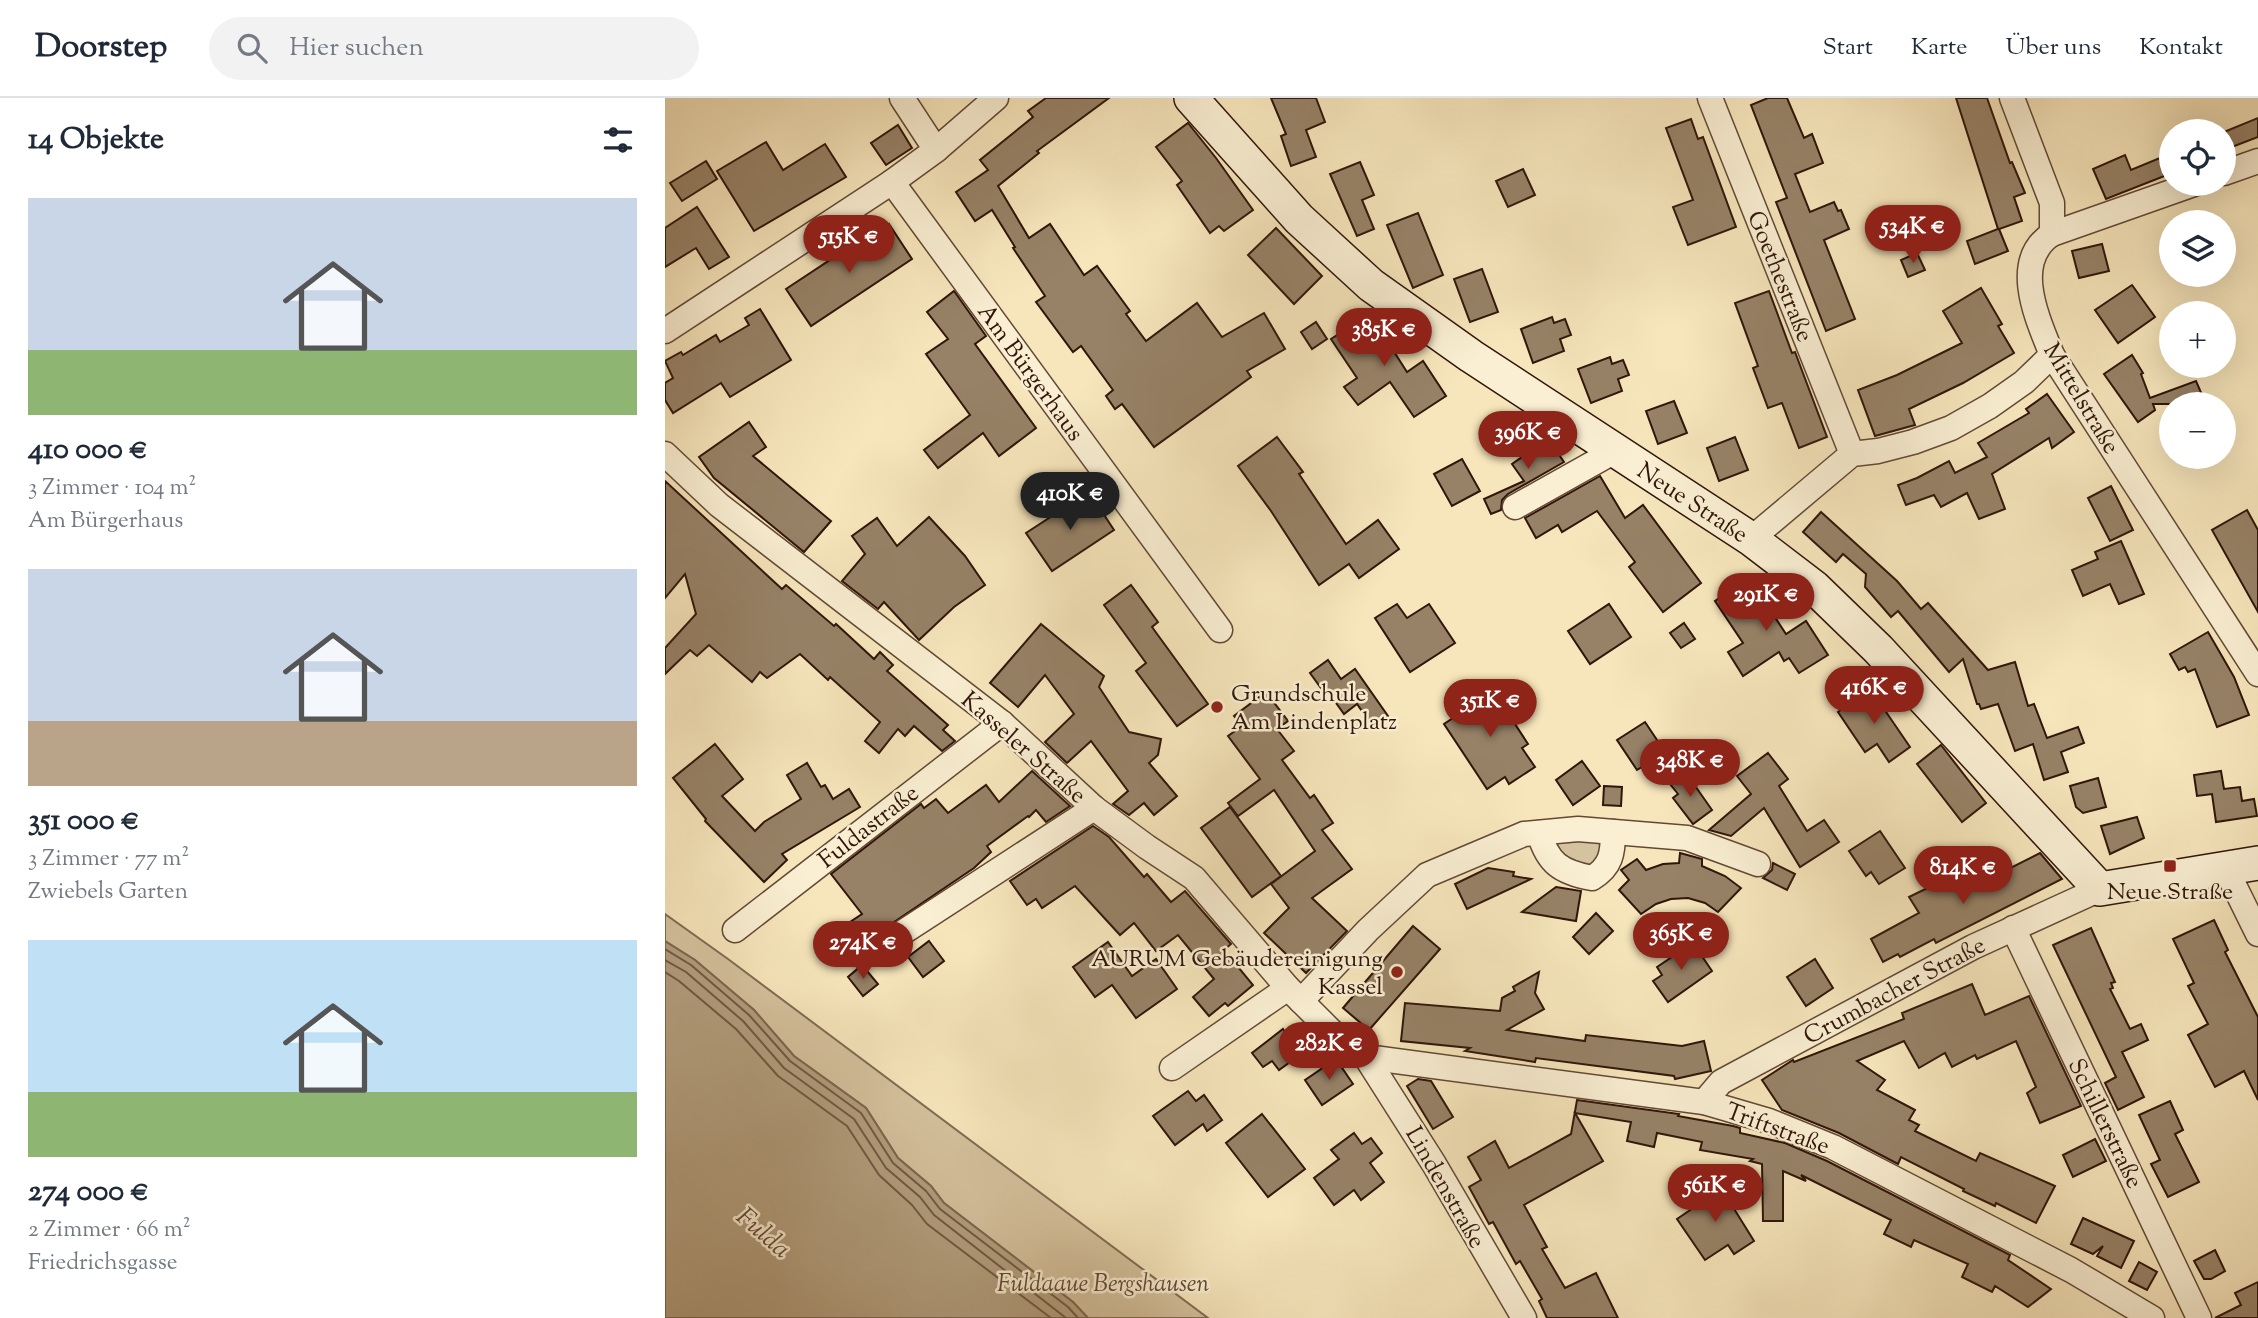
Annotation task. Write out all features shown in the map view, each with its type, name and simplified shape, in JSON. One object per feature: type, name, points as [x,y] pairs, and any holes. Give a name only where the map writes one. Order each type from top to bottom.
[{"type":"street","points":[[902,98],[936,150]]},
{"type":"street","points":[[665,331],[893,182],[936,150],[996,98]]},
{"type":"street","name":"Goethestraße","points":[[1710,98],[1852,454]]},
{"type":"street","points":[[2011,98],[2052,203],[2052,234],[2160,196]]},
{"type":"street","name":"Neue Straße","points":[[1200,100],[1299,219],[1371,285],[1471,356],[1751,539],[1814,587],[1878,649],[2100,889]]},
{"type":"street","points":[[2236,169],[2258,161]]},
{"type":"street","name":"Am Bürgerhaus","points":[[893,182],[1220,630]]},
{"type":"street","name":"Mittelstraße","points":[[2052,234],[2037,250],[2031,264],[2034,312],[2052,355],[2258,674]]},
{"type":"street","points":[[1751,539],[1852,454],[1913,442],[1951,428],[1990,406],[2024,382],[2052,355]]},
{"type":"street","points":[[1515,507],[1615,451]]},
{"type":"street","name":"Kasseler Straße","points":[[665,453],[719,505],[1002,723],[1094,808],[1191,875],[1295,994],[1332,1032],[1366,1057]]},
{"type":"street","name":"Fuldastraße","points":[[735,930],[1002,723]]},
{"type":"street","points":[[891,940],[1094,808]]},
{"type":"street","points":[[1172,1068],[1295,994],[1427,875],[1524,834],[1578,829],[1687,838],[1758,864]]},
{"type":"street","points":[[1539,833],[1545,852],[1553,863],[1576,875],[1592,878],[1605,870],[1612,855],[1613,832]]},
{"type":"street","points":[[2242,866],[2258,934]]},
{"type":"street","name":"Crumbacher Straße","points":[[1704,1102],[1721,1082],[1973,947],[2100,889],[2242,866]]},
{"type":"street","name":"Schillerstraße","points":[[2013,928],[2199,1318]]},
{"type":"street","name":"Triftstraße","points":[[1366,1057],[1704,1102],[1769,1121],[1833,1147],[2071,1270],[2152,1318]]},
{"type":"street","name":"Lindenstraße","points":[[1366,1057],[1434,1164],[1524,1318]]},
{"type":"green space","points":[[1556,839],[1598,840],[1601,848],[1597,863],[1583,868],[1555,851]]},
{"type":"green space","name":"Fuldaaue Bergshausen","points":[[665,914],[1208,1318],[1088,1318],[1073,1302],[944,1203],[931,1186],[898,1158],[866,1108],[794,1056],[754,1010],[695,960],[665,941]]},
{"type":"water","name":"Fulda","points":[[665,941],[695,960],[754,1010],[794,1056],[866,1108],[898,1158],[931,1186],[944,1203],[1073,1302],[1088,1318],[665,1318]]},
{"type":"building","points":[[1046,98],[1109,98],[1037,151],[1039,153],[998,186],[1029,238],[1050,224],[1084,275],[1097,266],[1130,311],[1126,314],[1146,341],[1197,303],[1222,337],[1264,313],[1285,349],[1247,371],[1251,377],[1154,447],[1122,404],[1115,409],[1106,396],[1113,390],[1081,346],[1073,352],[1036,302],[1045,296],[992,210],[975,221],[956,192],[988,170],[980,160],[1033,117],[1028,111]]},
{"type":"building","points":[[1271,98],[1316,98],[1325,122],[1306,130],[1316,157],[1291,166],[1281,136],[1286,134]]},
{"type":"building","points":[[1768,98],[1787,98],[1804,138],[1812,134],[1823,163],[1795,174],[1810,212],[1834,202],[1838,211],[1841,210],[1849,229],[1824,240],[1855,319],[1826,331],[1776,202],[1787,198],[1751,105]]},
{"type":"building","points":[[1956,98],[1987,98],[2010,163],[2012,162],[2025,193],[2014,197],[2022,221],[1999,229],[2008,251],[1975,264],[1967,241],[1998,229]]},
{"type":"building","points":[[2258,118],[2258,137],[2236,145],[2236,127]]},
{"type":"building","points":[[1691,119],[1698,139],[1703,137],[1736,227],[1688,245],[1673,207],[1693,200],[1666,128]]},
{"type":"building","points":[[1188,123],[1253,210],[1224,231],[1219,226],[1210,233],[1177,185],[1182,181],[1156,147]]},
{"type":"building","points":[[898,125],[912,148],[886,165],[871,143]]},
{"type":"building","points":[[766,142],[783,170],[825,144],[846,177],[754,231],[717,171]]},
{"type":"building","points":[[2125,155],[2131,170],[2159,158],[2159,178],[2106,199],[2093,169]]},
{"type":"building","points":[[706,161],[717,179],[682,201],[670,183]]},
{"type":"building","points":[[1360,162],[1374,195],[1362,200],[1374,229],[1357,236],[1330,174]]},
{"type":"building","points":[[1523,169],[1535,195],[1508,207],[1496,181]]},
{"type":"building","points":[[697,207],[729,257],[709,269],[696,248],[665,267],[665,228]]},
{"type":"building","points":[[1418,213],[1443,275],[1413,288],[1387,225]]},
{"type":"building","points":[[889,224],[912,259],[811,326],[786,289]]},
{"type":"building","points":[[1276,228],[1322,276],[1294,304],[1248,255]]},
{"type":"building","points":[[2102,244],[2109,271],[2079,278],[2072,251]]},
{"type":"building","points":[[1917,253],[1925,270],[1908,277],[1901,260]]},
{"type":"building","points":[[1482,269],[1498,312],[1470,322],[1454,279]]},
{"type":"building","points":[[2132,285],[2155,317],[2118,343],[2095,310]]},
{"type":"building","points":[[1981,288],[2002,324],[1998,326],[2014,353],[1963,383],[1909,409],[1915,425],[1875,436],[1858,390],[1897,375],[1962,343],[1943,311]]},
{"type":"building","points":[[954,291],[986,336],[975,344],[1036,428],[999,456],[983,433],[938,468],[924,450],[970,415],[926,354],[948,339],[927,312]]},
{"type":"building","points":[[1769,291],[1827,437],[1799,448],[1782,403],[1768,408],[1753,368],[1758,366],[1735,303]]},
{"type":"building","points":[[760,309],[791,360],[730,397],[721,383],[673,413],[665,400],[665,383],[673,378],[665,361],[681,352],[683,355],[716,335],[720,342],[749,325],[745,318]]},
{"type":"building","points":[[1370,314],[1407,372],[1423,361],[1446,396],[1414,417],[1390,382],[1358,405],[1344,387],[1357,378],[1331,339]]},
{"type":"building","points":[[1552,317],[1554,323],[1565,319],[1571,335],[1560,339],[1564,351],[1533,363],[1521,329]]},
{"type":"building","points":[[1316,322],[1327,339],[1312,349],[1301,332]]},
{"type":"building","points":[[2132,355],[2143,373],[2141,374],[2150,398],[2159,395],[2159,404],[2153,404],[2155,410],[2138,422],[2104,374]]},
{"type":"building","points":[[1610,357],[1612,364],[1623,360],[1629,375],[1618,379],[1622,391],[1591,403],[1578,369]]},
{"type":"building","points":[[2196,381],[2201,392],[2166,392]]},
{"type":"building","points":[[2047,394],[2074,432],[2052,448],[2049,438],[1992,474],[2005,509],[1979,519],[1967,493],[1941,507],[1934,495],[1906,505],[1898,485],[1949,461],[1955,473],[1987,457],[1978,443],[2029,413],[2026,409]]},
{"type":"building","points":[[1674,401],[1687,433],[1658,444],[1646,411]]},
{"type":"building","points":[[749,422],[766,447],[753,456],[831,521],[804,552],[714,478],[699,457]]},
{"type":"building","points":[[1277,437],[1303,472],[1299,474],[1346,544],[1378,520],[1399,549],[1359,578],[1349,564],[1319,585],[1238,466]]},
{"type":"building","points":[[1735,437],[1748,470],[1719,481],[1707,448]]},
{"type":"building","points":[[1548,439],[1564,462],[1508,494],[1502,500],[1501,510],[1491,514],[1484,499],[1524,481],[1512,464]]},
{"type":"building","points":[[1462,459],[1480,491],[1452,506],[1434,474]]},
{"type":"building","points":[[1600,476],[1625,518],[1643,505],[1701,583],[1663,612],[1629,567],[1635,562],[1597,511],[1562,532],[1558,525],[1536,538],[1525,518]]},
{"type":"building","points":[[665,481],[782,589],[786,585],[834,626],[836,624],[874,659],[880,652],[893,665],[887,671],[948,725],[943,730],[955,741],[942,751],[914,726],[905,736],[898,729],[879,753],[865,741],[880,722],[800,654],[767,678],[760,672],[752,682],[709,645],[697,656],[690,650],[665,674],[665,648],[696,614],[685,574],[665,598]]},
{"type":"building","points":[[2111,486],[2133,530],[2110,541],[2088,498]]},
{"type":"building","points":[[1089,492],[1114,530],[1052,571],[1026,533]]},
{"type":"building","points":[[2247,510],[2258,530],[2258,612],[2212,530]]},
{"type":"building","points":[[1821,512],[1897,581],[1921,609],[1928,603],[1988,670],[2015,662],[2028,706],[2034,704],[2047,738],[2078,727],[2084,743],[2061,752],[2068,772],[2044,780],[2033,744],[2015,751],[1998,704],[1981,709],[1977,704],[1963,659],[1949,672],[1898,611],[1891,617],[1865,587],[1866,574],[1843,554],[1836,562],[1803,532]]},
{"type":"building","points":[[929,517],[965,556],[985,585],[954,607],[919,640],[884,602],[878,609],[842,581],[865,554],[852,536],[877,518],[897,546]]},
{"type":"building","points":[[2121,541],[2144,594],[2119,604],[2110,584],[2083,596],[2072,570],[2098,559],[2095,552]]},
{"type":"building","points":[[1749,578],[1786,634],[1806,621],[1828,655],[1799,673],[1789,658],[1784,661],[1779,652],[1743,676],[1728,652],[1743,643],[1715,601]]},
{"type":"building","points":[[1131,585],[1158,622],[1152,627],[1208,704],[1177,726],[1136,671],[1146,663],[1104,605]]},
{"type":"building","points":[[1397,604],[1407,618],[1429,604],[1455,643],[1410,672],[1375,618]]},
{"type":"building","points":[[1609,604],[1631,637],[1590,664],[1568,631]]},
{"type":"building","points":[[1684,623],[1695,639],[1681,648],[1670,633]]},
{"type":"building","points":[[1041,624],[1104,676],[1099,687],[1129,732],[1161,739],[1158,755],[1149,763],[1177,796],[1154,815],[1144,803],[1129,815],[1113,804],[1128,791],[1091,741],[1067,763],[1045,742],[1074,714],[1045,675],[1018,707],[990,683]]},
{"type":"building","points":[[2208,632],[2234,677],[2249,715],[2217,727],[2195,669],[2188,672],[2185,667],[2179,670],[2170,654]]},
{"type":"building","points":[[1328,660],[1341,679],[1355,669],[1388,716],[1373,727],[1357,704],[1344,714],[1326,689],[1323,691],[1310,673]]},
{"type":"building","points":[[1487,681],[1528,744],[1522,748],[1535,767],[1509,784],[1505,777],[1487,789],[1444,724],[1477,702],[1470,691]]},
{"type":"building","points":[[1871,690],[1910,747],[1889,762],[1877,744],[1865,752],[1838,712]]},
{"type":"building","points":[[1266,692],[1288,721],[1277,729],[1294,751],[1282,760],[1310,798],[1314,795],[1333,823],[1322,830],[1352,869],[1312,898],[1347,931],[1306,973],[1264,933],[1289,908],[1271,884],[1315,851],[1274,790],[1238,816],[1228,803],[1260,779],[1228,736],[1242,726],[1234,716]]},
{"type":"building","points":[[1645,722],[1665,752],[1637,770],[1617,740]]},
{"type":"building","points":[[715,744],[743,779],[722,796],[755,831],[764,822],[801,799],[787,775],[807,763],[821,787],[825,785],[833,799],[849,789],[860,807],[782,854],[787,860],[764,882],[705,821],[673,778]]},
{"type":"building","points":[[1941,745],[1986,803],[1962,822],[1917,764]]},
{"type":"building","points":[[1768,753],[1788,779],[1779,786],[1807,831],[1824,820],[1839,842],[1800,867],[1764,808],[1731,836],[1709,830],[1751,794],[1737,776]]},
{"type":"building","points":[[1582,761],[1600,786],[1573,805],[1556,780]]},
{"type":"building","points":[[1032,771],[1070,806],[1046,822],[1036,810],[987,846],[991,852],[974,868],[863,943],[850,922],[862,914],[831,874],[921,804],[924,808],[936,799],[948,813],[986,785],[999,802]]},
{"type":"building","points":[[2221,771],[2224,789],[2240,787],[2242,801],[2254,799],[2257,816],[2216,822],[2212,794],[2197,796],[2194,775]]},
{"type":"building","points":[[1686,773],[1712,810],[1693,824],[1673,798],[1678,794],[1670,784]]},
{"type":"building","points":[[2098,778],[2106,807],[2083,813],[2076,807],[2070,786]]},
{"type":"building","points":[[1604,786],[1622,787],[1621,806],[1603,805]]},
{"type":"building","points":[[1230,807],[1281,876],[1252,897],[1201,828]]},
{"type":"building","points":[[2137,817],[2144,838],[2110,854],[2101,826]]},
{"type":"building","points":[[1093,826],[1109,837],[1144,877],[1147,874],[1171,902],[1185,891],[1231,944],[1224,950],[1253,985],[1228,1006],[1225,1003],[1209,1016],[1193,997],[1214,979],[1178,935],[1156,951],[1134,923],[1120,935],[1075,886],[1042,908],[1036,899],[1027,905],[1010,881]]},
{"type":"building","points":[[1880,831],[1905,868],[1879,884],[1871,872],[1866,876],[1849,851]]},
{"type":"building","points":[[1680,853],[1702,859],[1702,866],[1725,876],[1741,888],[1718,912],[1705,903],[1688,898],[1671,899],[1656,904],[1641,914],[1619,890],[1629,880],[1621,870],[1637,859],[1646,870],[1663,864],[1679,863]]},
{"type":"building","points":[[2040,853],[2062,879],[1936,943],[1934,939],[1900,957],[1898,954],[1883,962],[1871,939],[1919,913],[1909,897],[1952,876],[1961,893]]},
{"type":"building","points":[[1773,863],[1795,874],[1787,890],[1763,878],[1772,870]]},
{"type":"building","points":[[1488,868],[1514,872],[1513,876],[1531,879],[1467,909],[1455,884]]},
{"type":"building","points":[[1556,887],[1581,891],[1576,921],[1522,912]]},
{"type":"building","points":[[1596,913],[1613,931],[1589,954],[1573,937]]},
{"type":"building","points":[[2214,920],[2228,950],[2225,952],[2258,1017],[2258,1100],[2244,1071],[2215,1087],[2188,1035],[2208,1024],[2188,986],[2194,983],[2173,939]]},
{"type":"building","name":"AURUM Gebäudereinigung Kassel","points":[[1413,926],[1440,949],[1369,1030],[1343,1008]]},
{"type":"building","points":[[2091,928],[2115,982],[2111,983],[2113,988],[2110,989],[2130,1029],[2141,1024],[2148,1040],[2122,1052],[2144,1097],[2118,1110],[2105,1083],[2116,1077],[2053,945]]},
{"type":"building","points":[[929,941],[944,961],[923,977],[908,957]]},
{"type":"building","points":[[1108,942],[1132,976],[1156,959],[1177,989],[1136,1018],[1112,985],[1095,997],[1073,967]]},
{"type":"building","points":[[1693,943],[1712,971],[1668,1002],[1653,981],[1662,975],[1657,967]]},
{"type":"building","points":[[1815,959],[1833,988],[1806,1006],[1787,977]]},
{"type":"building","points":[[862,965],[878,984],[863,996],[848,977]]},
{"type":"building","points":[[1539,972],[1535,993],[1544,1009],[1507,1030],[1585,1041],[1586,1035],[1682,1046],[1704,1041],[1711,1071],[1675,1079],[1674,1076],[1536,1058],[1535,1062],[1465,1051],[1470,1048],[1401,1041],[1405,1003],[1500,1011],[1502,998],[1515,991],[1513,987]]},
{"type":"building","points":[[1972,984],[1985,1015],[2029,996],[2081,1106],[2040,1123],[2027,1093],[2036,1087],[2016,1041],[1977,1059],[1975,1055],[1952,1067],[1945,1053],[1919,1068],[1904,1041],[1857,1061],[1885,1080],[1877,1090],[1915,1110],[1909,1120],[1919,1125],[1915,1131],[1976,1161],[1980,1153],[2055,1186],[2036,1223],[1996,1203],[1995,1206],[1963,1191],[1964,1189],[1901,1157],[1898,1164],[1839,1133],[1782,1110],[1762,1080],[1793,1060],[1794,1062],[1904,1019],[1902,1013]]},
{"type":"building","points":[[1283,1029],[1301,1054],[1279,1070],[1272,1061],[1263,1067],[1252,1053]]},
{"type":"building","points":[[1336,1059],[1353,1084],[1322,1105],[1305,1080]]},
{"type":"building","points":[[1418,1079],[1431,1081],[1453,1117],[1433,1129],[1407,1086]]},
{"type":"building","points":[[1188,1091],[1196,1101],[1204,1095],[1222,1120],[1207,1131],[1203,1124],[1175,1145],[1153,1116]]},
{"type":"building","points":[[1577,1100],[1679,1114],[1678,1116],[1733,1126],[1740,1128],[1740,1133],[1785,1143],[1827,1161],[2010,1255],[2008,1260],[2051,1289],[2028,1307],[1995,1286],[1992,1292],[1962,1277],[1968,1264],[1914,1240],[1911,1247],[1884,1234],[1891,1220],[1801,1175],[1806,1181],[1783,1171],[1783,1221],[1763,1221],[1762,1164],[1750,1161],[1753,1159],[1700,1150],[1702,1142],[1657,1133],[1654,1147],[1627,1141],[1631,1122],[1575,1113],[1603,1161],[1524,1205],[1547,1247],[1542,1249],[1565,1288],[1596,1273],[1618,1318],[1547,1318],[1539,1301],[1542,1299],[1520,1261],[1516,1264],[1493,1222],[1489,1224],[1469,1187],[1481,1180],[1468,1157],[1495,1141],[1509,1168],[1571,1134]]},
{"type":"building","points":[[2170,1101],[2183,1130],[2175,1134],[2199,1182],[2168,1197],[2151,1164],[2160,1160],[2139,1115]]},
{"type":"building","points":[[1262,1114],[1305,1169],[1268,1197],[1226,1143]]},
{"type":"building","points":[[1354,1133],[1362,1144],[1371,1138],[1382,1153],[1370,1163],[1384,1182],[1361,1200],[1354,1190],[1334,1205],[1314,1178],[1339,1159],[1331,1150]]},
{"type":"building","points":[[2095,1139],[2106,1161],[2073,1177],[2063,1155]]},
{"type":"building","points":[[1718,1183],[1754,1241],[1734,1254],[1728,1245],[1705,1260],[1677,1219],[1702,1202],[1698,1196]]},
{"type":"building","points":[[2083,1218],[2134,1241],[2121,1268],[2097,1256],[2103,1246],[2093,1254],[2071,1244]]},
{"type":"building","points":[[2215,1250],[2225,1271],[2211,1279],[2204,1279],[2194,1261]]},
{"type":"building","points":[[2139,1262],[2157,1272],[2147,1290],[2129,1281]]},
{"type":"building","points":[[2258,1282],[2258,1318],[2215,1318],[2241,1305],[2235,1293]]},
{"type":"place","name":"Grundschule Am Lindenplatz","points":[[1217,707]]},
{"type":"place","name":"Neue Straße","points":[[2170,866]]},
{"type":"place","name":"AURUM Gebäudereinigung Kassel","points":[[1397,972]]}]
